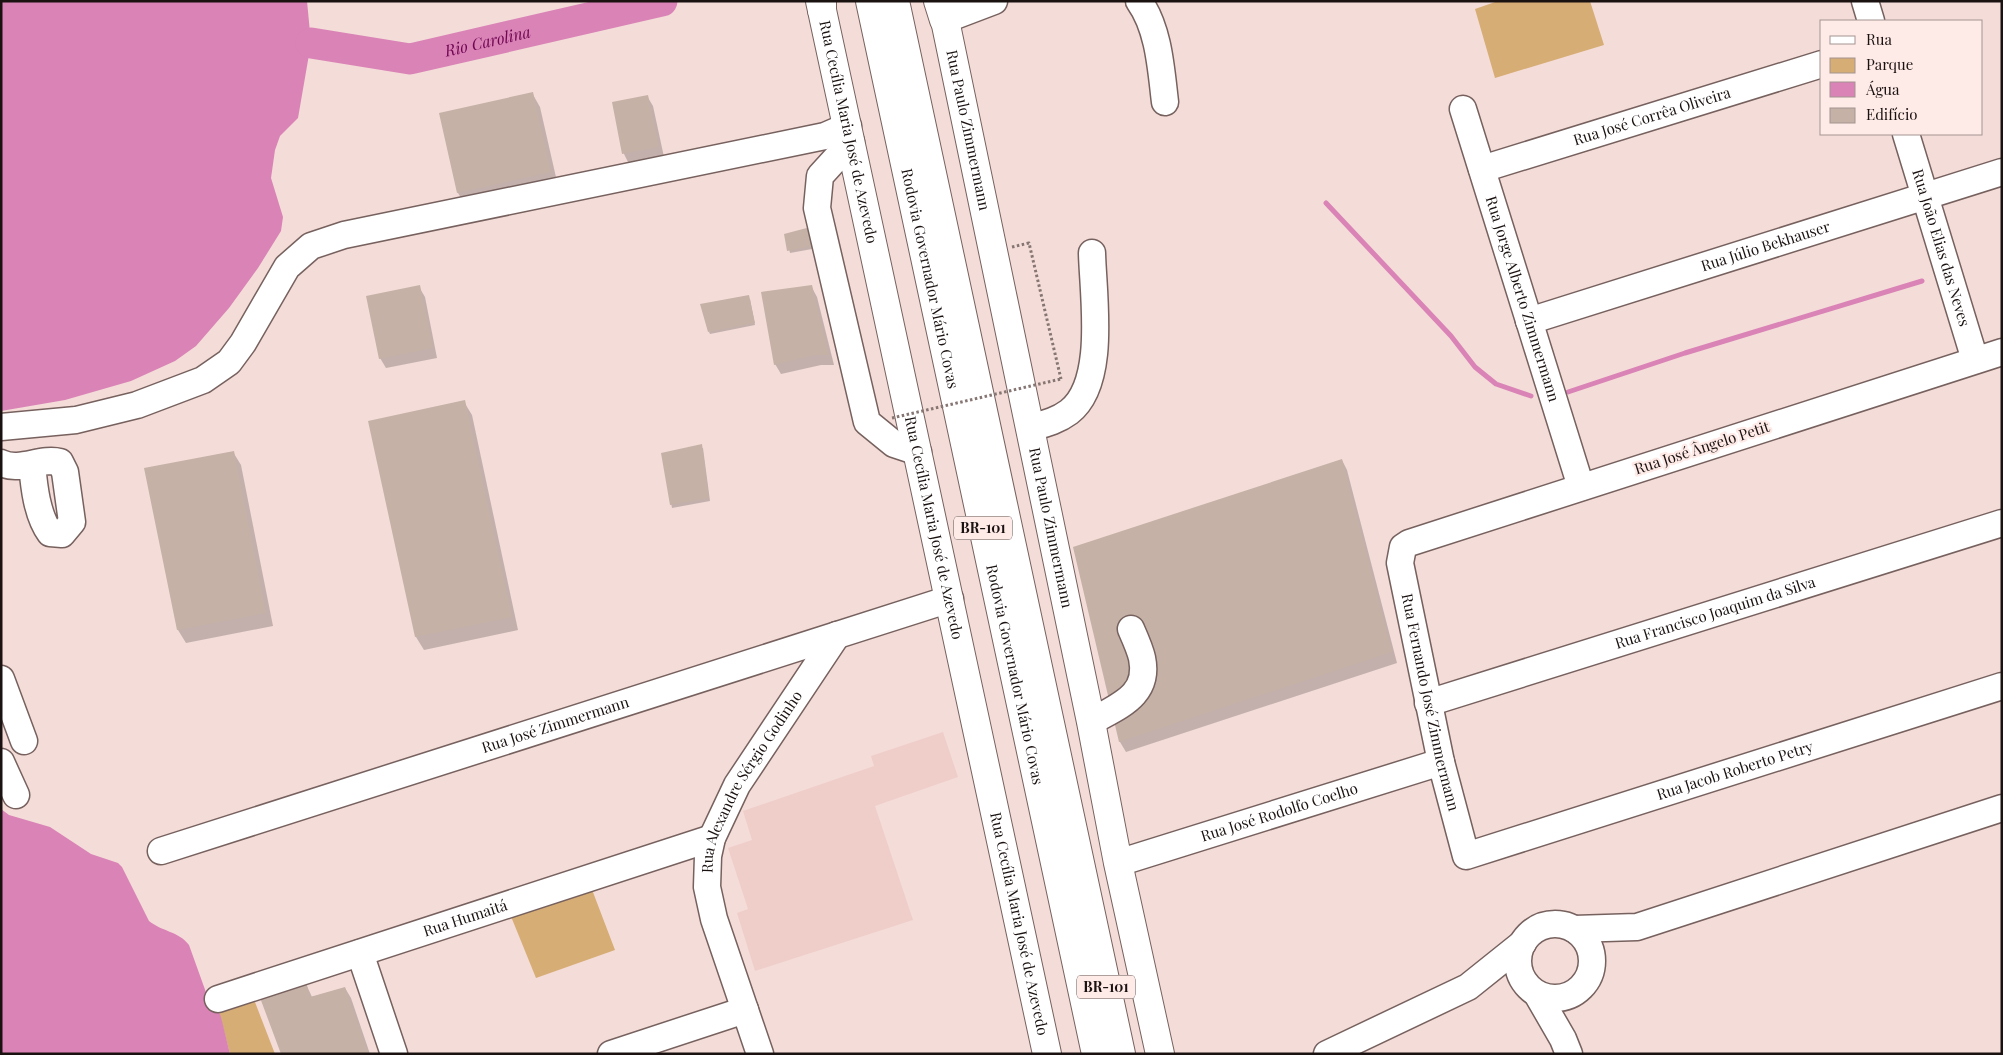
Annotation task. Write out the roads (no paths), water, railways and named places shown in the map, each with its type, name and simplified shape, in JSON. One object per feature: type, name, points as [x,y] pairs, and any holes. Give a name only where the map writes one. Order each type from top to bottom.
[{"type":"main road","name":"Rodovia Governador Mário Covas","points":[[870,1],[1096,1054]]},
{"type":"main road","name":"Rodovia Governador Mário Covas","points":[[895,1],[1121,1054]]},
{"type":"main road","name":"Rua Cecília Maria José de Azevedo","points":[[822,4],[1047,1054]]},
{"type":"main road","name":"Rua Paulo Zimmermann","points":[[941,8],[1091,722],[1118,863],[1160,1054]]},
{"type":"street","points":[[941,8],[994,1]]},
{"type":"street","points":[[1139,1],[1148,13],[1160,60],[1165,102]]},
{"type":"street","points":[[1865,1],[1871,20]]},
{"type":"street","name":"Rua José Corrêa Oliveira","points":[[1482,169],[1820,65]]},
{"type":"street","name":"Rua Jorge Alberto Zimmermann","points":[[1464,109],[1581,487]]},
{"type":"street","points":[[1,427],[76,420],[137,405],[204,380],[229,362],[243,343],[287,267],[310,246],[344,235],[825,136],[849,134]]},
{"type":"street","points":[[849,134],[820,176],[816,208],[867,422],[894,444],[918,452]]},
{"type":"street","name":"Rua João Elias das Neves","points":[[1906,135],[1975,360]]},
{"type":"street","name":"Rua Júlio Bekhauser","points":[[1529,321],[2002,172]]},
{"type":"street","points":[[1030,428],[1056,420],[1071,411],[1082,397],[1090,378],[1095,341],[1092,254]]},
{"type":"street","name":"Rua José Ângelo Petit","points":[[1403,547],[1409,542],[2002,352]]},
{"type":"street","points":[[1,463],[14,466],[32,464]]},
{"type":"street","name":"Rua Francisco Joaquim da Silva","points":[[1428,703],[2002,523]]},
{"type":"street","name":"Rua Fernando José Zimmermann","points":[[1403,547],[1400,562],[1428,703],[1441,762],[1466,856]]},
{"type":"street","name":"Rua José Zimmermann","points":[[161,851],[950,598]]},
{"type":"street","points":[[1091,722],[1123,703],[1137,692],[1143,680],[1142,659],[1131,629]]},
{"type":"street","name":"Rua Alexandre Sérgio Godinho","points":[[760,1054],[710,905],[706,871],[712,838],[729,800],[746,770],[836,635]]},
{"type":"street","points":[[1,679],[24,741]]},
{"type":"street","name":"Rua Jacob Roberto Petry","points":[[1466,856],[2002,686]]},
{"type":"street","points":[[1,762],[16,795]]},
{"type":"street","name":"Rua José Rodolfo Coelho","points":[[1118,863],[1441,762]]},
{"type":"street","points":[[1327,1054],[1468,986],[1523,943],[1536,929],[1555,924],[1574,929],[1637,927],[2002,808]]},
{"type":"street","name":"Rua Humaitá","points":[[218,999],[712,838]]},
{"type":"street","points":[[1593,961],[1637,927]]},
{"type":"street","points":[[1468,986],[1530,987],[1556,999],[1574,994],[1588,980],[1593,961],[1588,943],[1574,929]]},
{"type":"street","points":[[1523,943],[1518,962],[1530,987],[1566,1046]]},
{"type":"street","points":[[360,953],[394,1054]]},
{"type":"street","points":[[1566,1046],[1574,994]]},
{"type":"street","points":[[611,1054],[745,1010]]},
{"type":"water","points":[[1,1],[307,1],[311,43],[298,118],[280,136],[275,150],[271,178],[283,217],[281,231],[258,268],[229,308],[196,346],[175,361],[131,381],[65,400],[1,411]]},
{"type":"water","points":[[1,809],[9,815],[50,827],[91,854],[118,863],[122,867],[149,921],[181,937],[189,945],[208,998],[221,1017],[230,1054],[1,1054]]},
{"type":"waterway","name":"Rio Carolina","points":[[311,43],[410,59],[662,1]]},
{"type":"waterway","points":[[1326,203],[1451,336],[1475,367],[1496,384],[1531,396]]},
{"type":"waterway","points":[[1568,392],[1685,353],[1922,281]]}]
